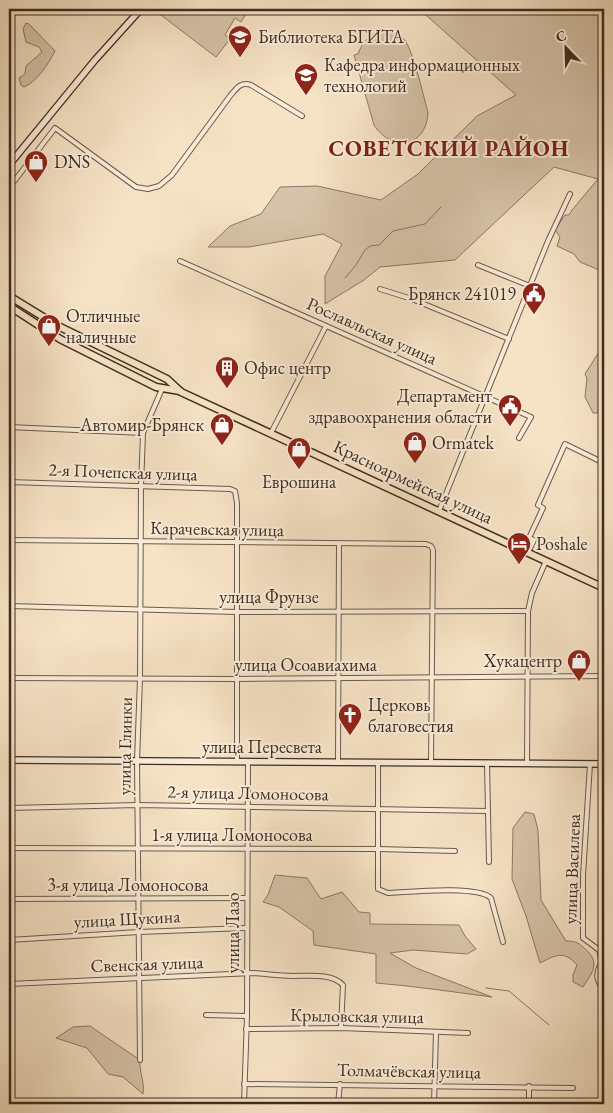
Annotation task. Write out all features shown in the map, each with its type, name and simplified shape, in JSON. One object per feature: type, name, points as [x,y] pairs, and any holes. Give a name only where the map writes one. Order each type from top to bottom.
[{"type":"main road","points":[[9,165],[95,60],[141,9]]},
{"type":"main road","points":[[9,296],[58,326],[167,379],[181,392]]},
{"type":"main road","points":[[9,306],[60,339],[162,389],[181,392]]},
{"type":"main road","name":"Красноармейская улица","points":[[181,392],[604,588]]},
{"type":"main road","name":"улица Пересвета","points":[[9,760],[604,764]]},
{"type":"street","points":[[9,188],[54,128],[136,187],[148,189],[159,186],[172,175],[230,96],[242,84],[258,88],[302,116]]},
{"type":"street","points":[[439,511],[548,241],[570,194]]},
{"type":"street","name":"Рославльская улица","points":[[180,261],[531,417],[519,438]]},
{"type":"street","points":[[478,265],[530,286]]},
{"type":"street","points":[[380,289],[412,298],[509,339]]},
{"type":"street","points":[[271,433],[326,326]]},
{"type":"street","points":[[9,427],[143,433],[162,389]]},
{"type":"street","name":"улица Глинки","points":[[140,1060],[137,761],[143,433]]},
{"type":"street","points":[[528,552],[534,540],[529,538],[543,508],[538,505],[565,444],[604,463]]},
{"type":"street","name":"2-я Почепская улица","points":[[9,482],[230,489],[235,491],[236,543]]},
{"type":"street","name":"Карачевская улица","points":[[9,540],[426,544],[434,550],[434,611]]},
{"type":"street","points":[[236,543],[237,762]]},
{"type":"street","points":[[338,762],[339,544]]},
{"type":"street","points":[[527,763],[528,612],[532,593],[546,561]]},
{"type":"street","name":"улица Фрунзе","points":[[9,606],[236,612],[528,612]]},
{"type":"street","points":[[431,763],[434,611]]},
{"type":"street","name":"улица Осоавиахима","points":[[9,678],[432,679],[604,676]]},
{"type":"street","name":"улица Лазо","points":[[244,1104],[247,1016],[248,762]]},
{"type":"street","points":[[378,763],[378,889],[388,893],[461,890],[486,894],[491,898],[503,942]]},
{"type":"street","points":[[487,763],[489,862]]},
{"type":"street","name":"улица Василева","points":[[590,764],[583,876],[583,938],[600,950],[602,962],[596,972],[596,977],[604,992]]},
{"type":"street","name":"2-я улица Ломоносова","points":[[9,808],[138,805],[488,811]]},
{"type":"street","name":"1-я улица Ломоносова","points":[[9,848],[454,851]]},
{"type":"street","name":"3-я улица Ломоносова","points":[[9,899],[246,898]]},
{"type":"street","name":"улица Щукина","points":[[9,940],[246,928]]},
{"type":"street","name":"Свенская улица","points":[[9,984],[138,977],[246,974],[316,976],[339,980],[343,985],[341,1028]]},
{"type":"street","points":[[206,1015],[247,1016]]},
{"type":"street","name":"Крыловская улица","points":[[246,1029],[341,1028],[468,1033]]},
{"type":"street","points":[[434,1104],[436,1032]]},
{"type":"street","name":"Толмачёвская улица","points":[[244,1084],[573,1088]]},
{"type":"street","points":[[338,1104],[340,1084]]},
{"type":"street","points":[[529,1086],[529,1104]]},
{"type":"shaded area","points":[[153,9],[249,9],[241,22],[235,18],[225,35],[230,39],[216,57]]},
{"type":"shaded area","points":[[419,9],[604,9],[604,272],[580,262],[574,254],[557,246],[560,237],[555,230],[565,215],[569,215],[598,179],[554,167],[455,260],[380,267],[364,280],[325,304],[325,276],[342,244],[323,234],[249,247],[208,247],[230,226],[261,214],[280,187],[317,186],[381,200],[418,174],[477,116],[516,95]]},
{"type":"shaded area","points":[[26,23],[55,51],[46,67],[24,87],[21,85],[19,78],[25,74],[26,66],[42,52],[39,47],[26,42],[23,29]]},
{"type":"shaded area","points":[[379,32],[397,34],[406,42],[414,60],[428,112],[422,133],[415,139],[407,142],[390,140],[381,134],[374,125],[354,55],[358,54],[361,46],[369,38]]},
{"type":"shaded area","points":[[604,344],[604,413],[593,413],[585,397],[587,378],[585,374]]},
{"type":"shaded area","points":[[525,812],[534,814],[538,830],[541,900],[566,941],[580,944],[589,953],[594,963],[590,977],[583,987],[573,982],[573,975],[577,965],[568,957],[555,956],[540,963],[526,916],[512,879],[513,828]]},
{"type":"shaded area","points":[[275,875],[307,878],[321,899],[342,892],[359,912],[370,913],[370,924],[459,925],[476,949],[467,954],[413,950],[390,953],[416,968],[492,997],[376,983],[376,954],[314,945],[313,931],[279,907],[263,902],[268,895]]},
{"type":"shaded area","points":[[90,1026],[140,1060],[143,1094],[123,1077],[108,1074],[87,1048],[56,1038],[73,1027]]},
{"type":"waterway","points":[[345,278],[370,246],[379,245],[393,231],[425,224],[441,207]]},
{"type":"waterway","points":[[486,988],[509,991],[549,1025]]},
{"type":"place","name":"Библиотека БГИТА","points":[[240,58]]},
{"type":"place","name":"Кафедра информационных технологий","points":[[306,96]]},
{"type":"place","name":"DNS","points":[[36,183]]},
{"type":"place","name":"Брянск 241019","points":[[534,315]]},
{"type":"place","name":"Отличные наличные","points":[[49,347]]},
{"type":"place","name":"Офис центр","points":[[227,389]]},
{"type":"place","name":"Департамент здравоохранения области","points":[[510,427]]},
{"type":"place","name":"Автомир-Брянск","points":[[222,446]]},
{"type":"place","name":"Ormatek","points":[[415,464]]},
{"type":"place","name":"Еврошина","points":[[299,470]]},
{"type":"place","name":"Poshale","points":[[519,565]]},
{"type":"place","name":"Хукацентр","points":[[579,682]]},
{"type":"place","name":"Церковь благовестия","points":[[350,736]]},
{"type":"district","name":"СОВЕТСКИЙ РАЙОН","points":[[449,148]]}]
